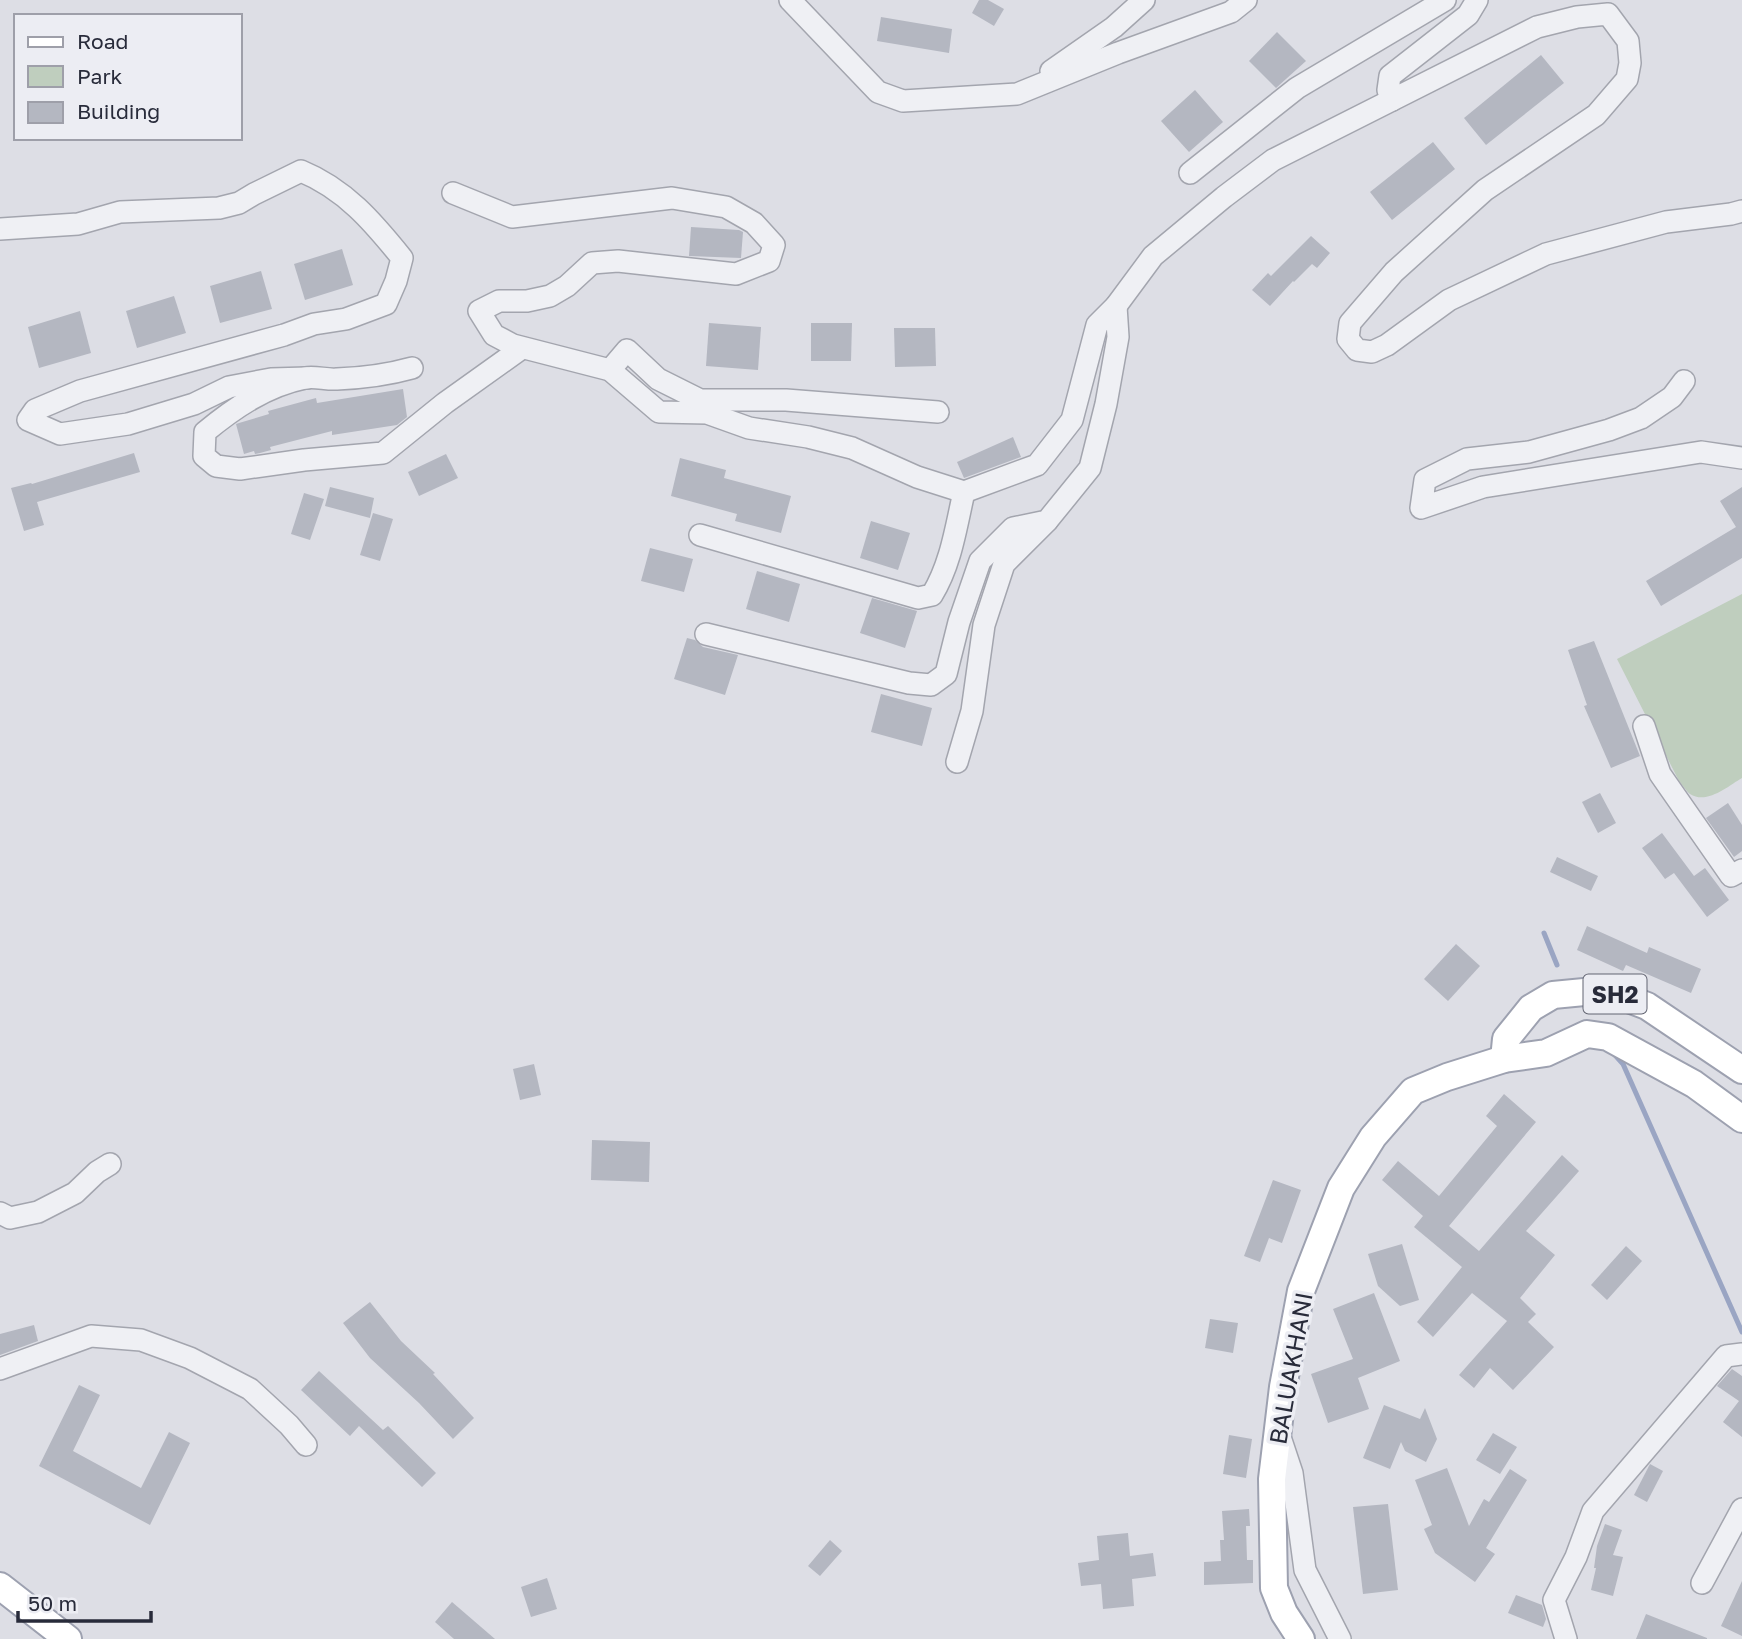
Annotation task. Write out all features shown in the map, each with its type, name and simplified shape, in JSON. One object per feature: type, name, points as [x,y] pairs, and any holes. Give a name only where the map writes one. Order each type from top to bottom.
[{"type":"main road","name":"SH2","points":[[1504,1059],[1507,1040],[1531,1008],[1553,995],[1605,990],[1647,1006],[1742,1070]]},
{"type":"main road","name":"BALUAKHANI","points":[[1301,1639],[1284,1612],[1274,1588],[1272,1479],[1283,1387],[1301,1291],[1341,1188],[1373,1137],[1413,1091],[1504,1059],[1546,1053],[1587,1034],[1608,1037],[1694,1084],[1742,1119]]},
{"type":"main road","points":[[0,1586],[68,1639]]},
{"type":"street","points":[[790,0],[878,92],[903,101],[1017,94],[1118,53],[1231,12],[1246,0]]},
{"type":"street","points":[[1017,94],[1114,27],[1144,0]]},
{"type":"street","points":[[1190,173],[1297,88],[1445,0]]},
{"type":"street","points":[[1392,100],[1388,90],[1390,76],[1468,15],[1477,0]]},
{"type":"street","points":[[453,192],[512,217],[672,198],[726,207],[754,223],[774,245],[769,261],[736,274],[618,261],[592,263],[568,286],[550,296],[527,301],[499,301],[479,310],[494,335],[522,348],[610,370],[659,412],[708,413],[749,428],[808,437],[852,448],[917,477],[964,492],[1037,465],[1072,420],[1097,325],[1116,306],[1153,256],[1224,197],[1273,160],[1537,27],[1577,16],[1608,14],[1628,41],[1630,62],[1627,79],[1596,115],[1485,190],[1394,272],[1350,323],[1348,338],[1357,350],[1372,352],[1387,345],[1449,300],[1546,254],[1666,222],[1742,211]]},
{"type":"street","points":[[0,229],[78,224],[120,212],[219,208],[239,203],[301,172],[320,179],[349,199],[377,227],[402,258],[386,304],[346,319],[314,324],[284,335],[80,391],[35,410],[28,421],[60,434],[128,424],[194,404],[229,387],[271,379],[384,376],[412,368]]},
{"type":"street","points":[[957,762],[972,711],[984,625],[1004,564],[1047,521],[1090,468],[1106,404],[1118,337],[1116,306]]},
{"type":"street","points":[[307,378],[268,390],[230,411],[205,432],[204,456],[216,466],[240,469],[383,453],[522,348]]},
{"type":"street","points":[[610,370],[627,351],[658,379],[700,400],[786,400],[938,411]]},
{"type":"street","points":[[1684,381],[1672,397],[1641,418],[1609,430],[1529,452],[1467,460],[1444,469],[1425,480],[1421,508],[1483,487],[1688,454],[1701,452],[1742,458]]},
{"type":"street","points":[[700,535],[918,598],[932,595],[941,581],[964,492]]},
{"type":"street","points":[[706,634],[909,683],[931,685],[946,674],[959,622],[980,561],[1013,528],[1047,521]]},
{"type":"street","points":[[1644,726],[1660,774],[1731,876],[1742,870]]},
{"type":"street","points":[[0,1213],[10,1218],[38,1212],[75,1194],[97,1172],[110,1164]]},
{"type":"street","points":[[0,1369],[91,1336],[141,1340],[190,1358],[250,1389],[289,1425],[306,1445]]},
{"type":"street","points":[[1566,1639],[1554,1600],[1576,1557],[1592,1511],[1726,1356],[1742,1354]]},
{"type":"street","points":[[1278,1429],[1292,1473],[1305,1570],[1340,1639]]},
{"type":"street","points":[[1702,1583],[1742,1509]]},
{"type":"green space","points":[[1742,594],[1742,778],[1710,796],[1697,797],[1689,793],[1679,781],[1617,659]]},
{"type":"building","points":[[979,0],[988,0],[1004,9],[994,26],[972,13]]},
{"type":"building","points":[[881,17],[952,29],[949,53],[877,41]]},
{"type":"building","points":[[1277,32],[1306,61],[1276,88],[1249,61]]},
{"type":"building","points":[[1541,55],[1564,83],[1486,145],[1464,118]]},
{"type":"building","points":[[1195,90],[1223,122],[1189,152],[1161,121]]},
{"type":"building","points":[[1433,142],[1455,169],[1392,220],[1370,192]]},
{"type":"building","points":[[691,227],[743,232],[741,258],[689,256]]},
{"type":"building","points":[[1311,236],[1330,253],[1317,268],[1312,264],[1270,306],[1252,290],[1268,273],[1271,276]]},
{"type":"building","points":[[342,249],[353,285],[305,300],[294,264]]},
{"type":"building","points":[[261,271],[272,309],[220,323],[210,286]]},
{"type":"building","points":[[174,296],[186,333],[137,348],[126,311]]},
{"type":"building","points":[[80,311],[91,353],[39,368],[28,327]]},
{"type":"building","points":[[709,323],[761,327],[758,370],[706,366]]},
{"type":"building","points":[[811,323],[852,323],[851,361],[811,361]]},
{"type":"building","points":[[894,328],[935,328],[936,366],[895,367]]},
{"type":"building","points":[[403,389],[407,417],[397,425],[332,435],[332,431],[270,447],[271,450],[260,453],[255,454],[254,451],[244,454],[236,424],[269,414],[268,411],[316,398],[317,403]]},
{"type":"building","points":[[1013,437],[1021,457],[964,478],[957,462]]},
{"type":"building","points":[[134,453],[140,472],[37,502],[44,525],[24,531],[11,488]]},
{"type":"building","points":[[446,454],[458,478],[419,496],[408,472]]},
{"type":"building","points":[[680,458],[726,470],[724,478],[791,496],[781,533],[735,521],[737,514],[671,496]]},
{"type":"building","points":[[330,487],[374,498],[370,518],[325,506]]},
{"type":"building","points":[[1742,487],[1742,558],[1661,606],[1646,581],[1736,527],[1720,501]]},
{"type":"building","points":[[304,493],[324,499],[310,540],[291,534]]},
{"type":"building","points":[[373,513],[393,519],[380,561],[360,555]]},
{"type":"building","points":[[871,521],[910,533],[898,570],[860,558]]},
{"type":"building","points":[[650,548],[693,559],[684,592],[641,581]]},
{"type":"building","points":[[757,571],[800,584],[789,622],[746,609]]},
{"type":"building","points":[[872,598],[917,611],[905,648],[860,633]]},
{"type":"building","points":[[687,638],[695,640],[703,647],[738,655],[725,695],[674,679]]},
{"type":"building","points":[[1594,641],[1640,756],[1611,768],[1584,706],[1587,705],[1568,650]]},
{"type":"building","points":[[881,694],[932,708],[922,746],[871,732]]},
{"type":"building","points":[[1600,793],[1616,823],[1598,833],[1582,802]]},
{"type":"building","points":[[1728,803],[1742,825],[1742,851],[1734,857],[1706,818]]},
{"type":"building","points":[[1662,833],[1694,876],[1705,868],[1729,900],[1707,917],[1674,873],[1665,879],[1642,848]]},
{"type":"building","points":[[1557,857],[1598,876],[1591,891],[1550,872]]},
{"type":"building","points":[[1587,926],[1647,953],[1649,947],[1701,969],[1691,993],[1626,965],[1623,971],[1577,950]]},
{"type":"building","points":[[1456,944],[1480,966],[1448,1001],[1424,979]]},
{"type":"building","points":[[534,1064],[541,1095],[520,1100],[513,1069]]},
{"type":"building","points":[[1504,1094],[1536,1122],[1449,1226],[1479,1251],[1562,1155],[1579,1171],[1526,1231],[1555,1255],[1520,1298],[1536,1314],[1528,1322],[1554,1347],[1513,1390],[1490,1368],[1474,1388],[1459,1375],[1507,1321],[1472,1293],[1433,1337],[1417,1322],[1462,1267],[1414,1227],[1423,1216],[1382,1180],[1398,1161],[1439,1196],[1497,1126],[1486,1116]]},
{"type":"building","points":[[592,1140],[650,1142],[649,1182],[591,1180]]},
{"type":"building","points":[[1273,1180],[1301,1190],[1282,1243],[1269,1238],[1260,1262],[1244,1256]]},
{"type":"building","points":[[1402,1244],[1419,1300],[1400,1306],[1378,1286],[1368,1254]]},
{"type":"building","points":[[1626,1246],[1642,1261],[1607,1300],[1591,1285]]},
{"type":"building","points":[[1374,1293],[1400,1361],[1358,1378],[1369,1409],[1328,1423],[1311,1374],[1353,1359],[1333,1309]]},
{"type":"building","points":[[370,1302],[401,1341],[435,1373],[433,1374],[474,1418],[453,1439],[370,1358],[343,1323]]},
{"type":"building","points":[[1210,1319],[1238,1323],[1233,1353],[1205,1348]]},
{"type":"building","points":[[34,1325],[38,1341],[0,1355],[0,1334]]},
{"type":"building","points":[[1732,1369],[1742,1376],[1742,1437],[1723,1422],[1739,1401],[1717,1386]]},
{"type":"building","points":[[319,1371],[383,1430],[388,1426],[436,1473],[422,1487],[359,1426],[350,1436],[301,1390]]},
{"type":"building","points":[[79,1385],[100,1395],[73,1451],[141,1488],[169,1432],[190,1443],[150,1525],[39,1466]]},
{"type":"building","points":[[1384,1405],[1420,1419],[1425,1408],[1437,1439],[1426,1462],[1405,1451],[1401,1442],[1390,1469],[1363,1458]]},
{"type":"building","points":[[1493,1433],[1517,1447],[1500,1474],[1476,1460]]},
{"type":"building","points":[[1229,1435],[1252,1439],[1246,1478],[1223,1474]]},
{"type":"building","points":[[1650,1464],[1663,1471],[1647,1502],[1634,1495]]},
{"type":"building","points":[[1447,1468],[1469,1526],[1484,1499],[1489,1502],[1510,1469],[1527,1480],[1486,1548],[1495,1554],[1475,1582],[1435,1553],[1424,1529],[1432,1525],[1415,1480]]},
{"type":"building","points":[[1388,1504],[1398,1590],[1363,1594],[1353,1507]]},
{"type":"building","points":[[1249,1509],[1250,1526],[1246,1526],[1247,1560],[1253,1560],[1253,1583],[1204,1585],[1204,1562],[1221,1561],[1220,1540],[1224,1540],[1222,1511]]},
{"type":"building","points":[[1605,1524],[1622,1530],[1613,1555],[1623,1557],[1613,1596],[1591,1590],[1597,1546]]},
{"type":"building","points":[[1128,1533],[1130,1556],[1153,1553],[1156,1576],[1132,1579],[1134,1606],[1103,1609],[1101,1584],[1081,1586],[1078,1563],[1099,1560],[1097,1536]]},
{"type":"building","points":[[830,1540],[842,1551],[820,1576],[808,1566]]},
{"type":"building","points":[[547,1578],[557,1609],[531,1617],[521,1587]]},
{"type":"building","points":[[1742,1581],[1742,1636],[1721,1626]]},
{"type":"building","points":[[1516,1595],[1542,1605],[1546,1619],[1543,1627],[1508,1613]]},
{"type":"building","points":[[452,1602],[495,1639],[454,1639],[435,1622]]},
{"type":"building","points":[[1646,1614],[1707,1638],[1707,1639],[1636,1639]]},
{"type":"waterway","points":[[1544,933],[1557,965]]},
{"type":"waterway","points":[[1614,1054],[1623,1064],[1742,1332]]}]
